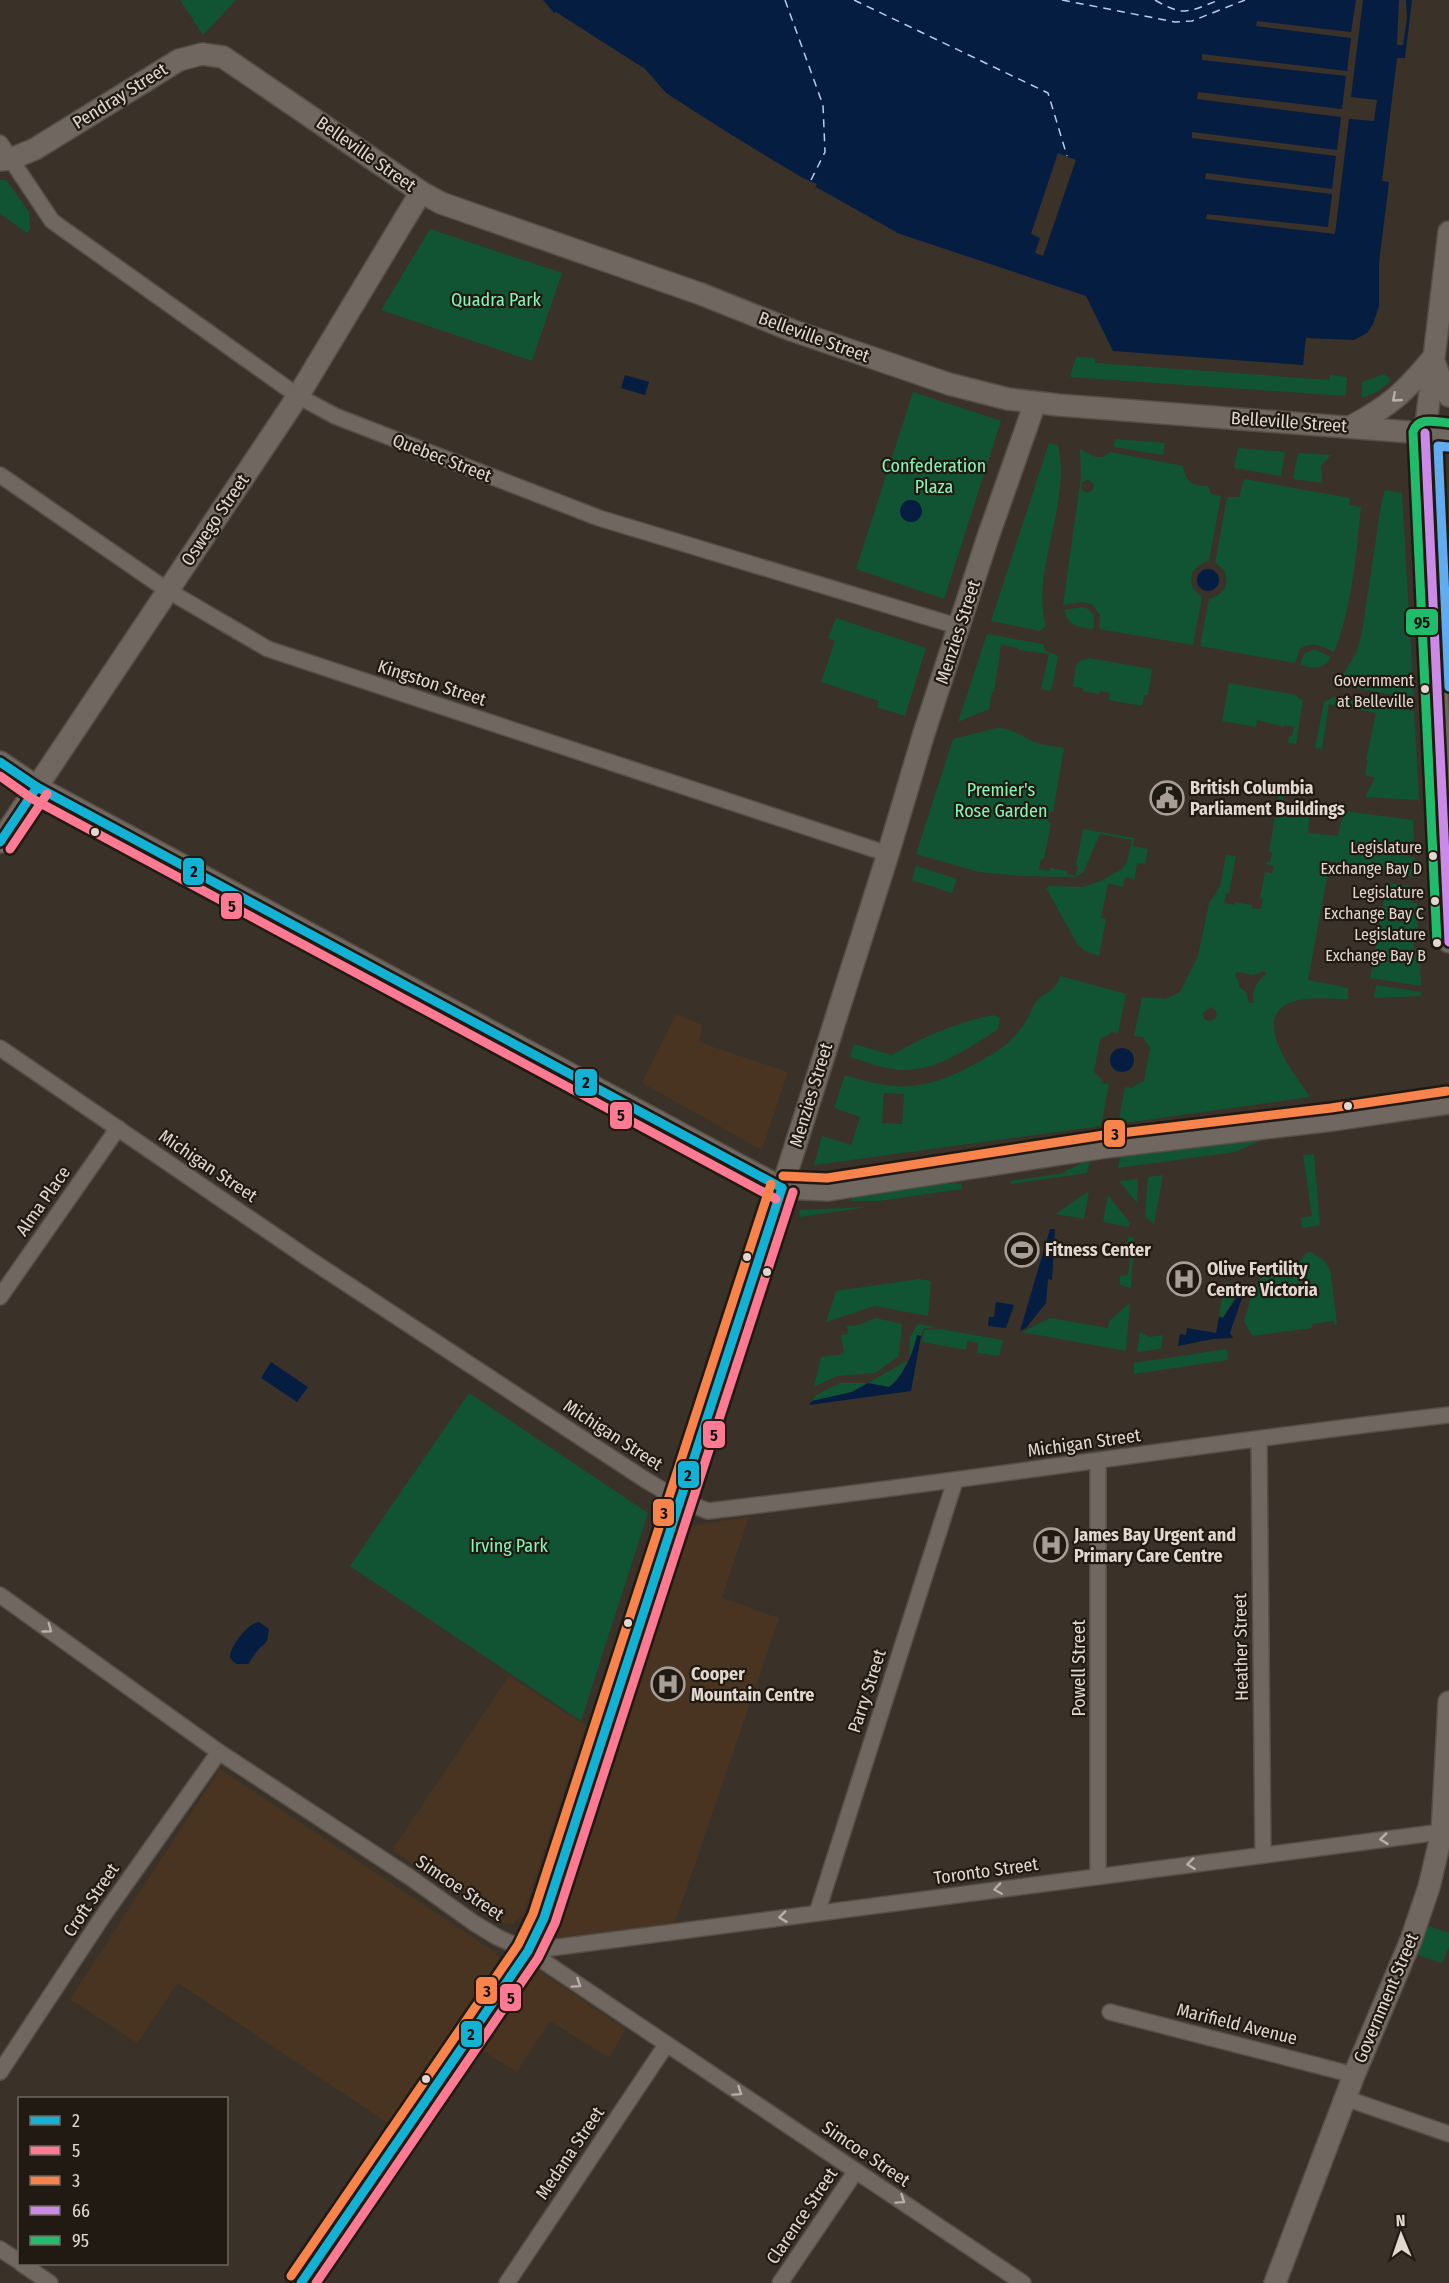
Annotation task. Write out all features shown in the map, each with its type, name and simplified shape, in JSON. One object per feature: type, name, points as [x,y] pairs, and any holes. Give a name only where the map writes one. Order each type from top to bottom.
[{"type":"street","name":"Pendray Street","points":[[4,154],[34,148],[178,60],[202,54],[223,57],[234,63]]},
{"type":"street","name":"Belleville Street","points":[[234,63],[421,192],[463,213],[701,294],[791,330],[958,387],[1035,403],[1449,435]]},
{"type":"street","name":"Quebec Street","points":[[4,154],[52,221],[298,396],[335,416],[600,518],[960,627]]},
{"type":"street","name":"Oswego Street","points":[[0,842],[298,396],[421,192]]},
{"type":"street","points":[[1449,232],[1425,433],[1449,942]]},
{"type":"street","points":[[1433,358],[1449,396]]},
{"type":"street","points":[[1350,427],[1391,403],[1409,387],[1433,358]]},
{"type":"street","name":"Menzies Street","points":[[301,2283],[528,1951],[544,1918],[782,1188],[921,743],[988,537],[1035,403]]},
{"type":"street","name":"Kingston Street","points":[[0,475],[167,590],[268,649],[888,854]]},
{"type":"street","points":[[0,762],[37,787],[782,1188],[828,1190],[1106,1147],[1299,1125],[1449,1103]]},
{"type":"street","name":"Michigan Street","points":[[0,1048],[309,1259],[644,1479],[679,1500],[708,1511],[955,1481],[1359,1425],[1449,1416]]},
{"type":"street","name":"Alma Place","points":[[0,1297],[118,1128]]},
{"type":"street","name":"Heather Street","points":[[1259,1439],[1263,1855]]},
{"type":"street","name":"Powell Street","points":[[1098,1461],[1098,1876]]},
{"type":"street","name":"Parry Street","points":[[816,1913],[955,1481]]},
{"type":"street","name":"Simcoe Street","points":[[2,1602],[219,1752],[411,1878],[474,1923],[497,1937],[528,1951],[1023,2283]]},
{"type":"street","name":"Government Street","points":[[1275,2283],[1354,2075],[1411,1940],[1446,1831],[1449,1702]]},
{"type":"street","name":"Croft Street","points":[[0,2072],[103,1916],[219,1752]]},
{"type":"street","name":"Toronto Street","points":[[528,1951],[559,1945],[1446,1831]]},
{"type":"street","name":"Marifield Avenue","points":[[1110,2012],[1354,2075]]},
{"type":"street","name":"Medana Street","points":[[507,2283],[666,2045]]},
{"type":"street","points":[[1345,2098],[1449,2134]]},
{"type":"street","name":"Clarence Street","points":[[780,2283],[856,2171]]},
{"type":"street","points":[[0,2249],[18,2261]]},
{"type":"street","points":[[24,2265],[50,2283]]},
{"type":"shaded area","points":[[676,1014],[703,1025],[699,1042],[788,1072],[762,1150],[642,1083]]},
{"type":"shaded area","points":[[749,1517],[722,1598],[779,1618],[675,1923],[557,1937],[553,1928],[682,1527]]},
{"type":"shaded area","points":[[509,1676],[586,1726],[523,1915],[513,1924],[502,1923],[392,1850]]},
{"type":"shaded area","points":[[220,1769],[495,1952],[499,1958],[498,1972],[394,2127],[178,1983],[137,2043],[70,1999]]},
{"type":"shaded area","points":[[532,1968],[626,2029],[609,2058],[550,2021],[517,2072],[476,2047],[526,1971]]},
{"type":"green space","points":[[180,0],[236,0],[203,35]]},
{"type":"green space","points":[[0,180],[6,180],[29,212],[30,229],[27,233],[0,214]]},
{"type":"green space","name":"Quadra Park","points":[[430,229],[562,273],[532,361],[381,310]]},
{"type":"green space","points":[[1076,357],[1095,358],[1095,363],[1329,380],[1330,375],[1347,377],[1346,396],[1070,377]]},
{"type":"green space","points":[[1384,374],[1391,380],[1379,391],[1362,398],[1362,382]]},
{"type":"green space","name":"Confederation Plaza","points":[[913,392],[1001,421],[944,599],[856,569]]},
{"type":"green space","points":[[1115,439],[1165,443],[1163,455],[1114,447]]},
{"type":"green space","points":[[1049,443],[1058,445],[1061,467],[1060,490],[1043,583],[1042,605],[1046,626],[1040,631],[991,621]]},
{"type":"green space","points":[[1238,448],[1285,452],[1281,476],[1234,468]]},
{"type":"green space","points":[[1080,449],[1098,457],[1110,452],[1183,466],[1185,476],[1191,482],[1208,486],[1211,494],[1221,496],[1209,561],[1197,567],[1191,577],[1193,587],[1202,597],[1193,645],[1099,629],[1100,615],[1092,604],[1081,602],[1063,605],[1081,476]],"holes":[[[1091,481],[1094,485],[1093,490],[1087,493],[1083,491],[1082,482]]]},
{"type":"green space","points":[[1298,453],[1331,455],[1321,466],[1322,483],[1293,479]]},
{"type":"green space","points":[[1244,479],[1350,498],[1349,505],[1361,507],[1349,599],[1334,652],[1317,645],[1305,646],[1300,649],[1295,663],[1200,646],[1209,599],[1221,593],[1226,583],[1224,572],[1215,563],[1227,497],[1239,497]]},
{"type":"green space","points":[[1385,490],[1402,493],[1414,699],[1346,686],[1343,684],[1342,677],[1357,651],[1362,632]]},
{"type":"green space","points":[[1083,607],[1090,610],[1093,615],[1093,629],[1074,625],[1064,610]]},
{"type":"green space","points":[[836,618],[926,648],[905,716],[877,707],[879,701],[821,682],[835,641],[828,638]]},
{"type":"green space","points":[[987,634],[1043,644],[1045,651],[1055,654],[1058,657],[1051,691],[1041,689],[1049,654],[1001,645],[989,709],[958,722]]},
{"type":"green space","points":[[1314,649],[1331,657],[1325,665],[1314,667],[1300,665],[1304,654]]},
{"type":"green space","points":[[1088,658],[1152,669],[1148,695],[1144,695],[1142,706],[1109,700],[1110,693],[1082,691],[1083,688],[1073,686],[1076,665]]},
{"type":"green space","points":[[1229,683],[1296,695],[1303,700],[1296,744],[1288,743],[1294,727],[1284,725],[1284,727],[1257,720],[1256,727],[1222,721]]},
{"type":"green space","points":[[1334,697],[1414,711],[1419,800],[1365,797],[1375,778],[1365,775],[1376,713],[1329,704],[1322,749],[1315,748],[1324,702]]},
{"type":"green space","name":"Premier's Rose Garden","points":[[997,728],[1012,731],[1038,743],[1064,748],[1053,812],[1050,812],[1048,822],[1051,823],[1044,859],[1041,859],[1039,869],[1067,871],[1067,874],[1076,876],[1083,829],[1134,838],[1133,846],[1148,849],[1145,864],[1137,863],[1135,879],[1125,877],[1123,887],[1108,883],[1101,918],[1106,919],[1099,956],[1085,951],[1078,945],[1046,888],[1049,886],[1083,887],[1101,881],[1122,869],[1127,862],[1132,840],[1100,834],[1083,873],[1075,877],[1020,876],[979,872],[916,854],[953,739]]},
{"type":"green space","points":[[1280,788],[1298,791],[1283,797],[1288,810],[1305,803],[1306,808],[1310,809],[1308,833],[1338,836],[1343,811],[1413,820],[1414,841],[1410,841],[1410,857],[1415,857],[1416,877],[1330,861],[1308,980],[1348,988],[1348,999],[1298,1000],[1280,1010],[1274,1020],[1279,1047],[1310,1097],[1118,1124],[1125,1087],[1133,1088],[1144,1081],[1150,1048],[1143,1037],[1134,1036],[1142,997],[1166,999],[1180,992],[1198,956],[1209,903],[1220,887],[1226,855],[1236,856],[1229,893],[1226,893],[1224,903],[1234,905],[1235,902],[1261,909],[1263,899],[1260,898],[1265,872],[1272,873],[1274,866],[1266,864],[1270,862],[1272,853],[1269,852]],"holes":[[[1264,971],[1266,974],[1255,987],[1253,1003],[1249,1003],[1246,992],[1239,987],[1235,975],[1237,972],[1254,975]],[[1211,1007],[1217,1015],[1214,1020],[1208,1021],[1204,1019],[1203,1013]]]},
{"type":"green space","points":[[916,866],[957,879],[952,893],[912,880]]},
{"type":"green space","points":[[1387,883],[1411,886],[1412,903],[1417,903],[1418,933],[1414,934],[1414,949],[1419,949],[1421,986],[1370,978]]},
{"type":"green space","points":[[1060,976],[1126,994],[1118,1033],[1111,1032],[1100,1039],[1094,1072],[1102,1080],[1101,1083],[1109,1084],[1101,1126],[814,1165],[822,1136],[851,1145],[860,1117],[834,1108],[845,1075],[880,1084],[911,1086],[956,1074],[990,1056],[1010,1041],[1025,1023],[1035,1003],[1058,981]],"holes":[[[884,1093],[904,1094],[902,1124],[882,1123]]]},
{"type":"green space","points":[[1376,985],[1421,992],[1421,996],[1374,998]]},
{"type":"green space","points":[[993,1015],[1000,1018],[998,1029],[952,1057],[926,1067],[900,1070],[850,1057],[854,1044],[892,1055],[941,1031]]},
{"type":"green space","points":[[1263,1140],[1235,1152],[1118,1168],[1121,1154]]},
{"type":"green space","points":[[1314,1154],[1320,1225],[1302,1228],[1301,1218],[1312,1216],[1303,1155]]},
{"type":"green space","points":[[1090,1159],[1087,1173],[1011,1184],[1010,1181],[1064,1173]]},
{"type":"green space","points":[[1163,1175],[1154,1224],[1145,1216],[1148,1177]]},
{"type":"green space","points":[[1138,1179],[1137,1203],[1119,1181]]},
{"type":"green space","points":[[961,1183],[962,1189],[879,1201],[851,1201],[852,1198],[914,1186]]},
{"type":"green space","points":[[1089,1191],[1084,1219],[1056,1214],[1057,1213]]},
{"type":"green space","points":[[1108,1195],[1130,1223],[1129,1227],[1103,1222]]},
{"type":"green space","points":[[868,1207],[800,1217],[799,1210]]},
{"type":"green space","points":[[1128,1237],[1134,1238],[1131,1288],[1120,1285],[1120,1276],[1128,1275],[1130,1255],[1124,1253]]},
{"type":"green space","points":[[1311,1252],[1323,1260],[1330,1269],[1337,1324],[1335,1325],[1334,1321],[1312,1324],[1312,1328],[1252,1336],[1244,1321],[1254,1287],[1270,1266],[1298,1263],[1306,1253]]},
{"type":"green space","points":[[919,1279],[931,1281],[928,1316],[875,1306],[826,1322],[836,1291]]},
{"type":"green space","points":[[1225,1282],[1244,1285],[1244,1294],[1237,1294],[1223,1317],[1219,1316]]},
{"type":"green space","points":[[1130,1303],[1126,1351],[1022,1332],[1050,1318],[1108,1328],[1109,1321]]},
{"type":"green space","points":[[876,1318],[902,1324],[899,1356],[875,1373],[837,1376],[814,1387],[821,1357],[844,1354],[841,1335],[848,1334],[847,1326],[859,1325]]},
{"type":"green space","points":[[918,1324],[936,1327],[923,1329],[921,1336],[917,1335],[909,1359],[910,1337]]},
{"type":"green space","points":[[940,1329],[1003,1340],[999,1356],[977,1353],[978,1343],[967,1341],[966,1350],[922,1342],[924,1330]]},
{"type":"green space","points":[[1140,1332],[1150,1337],[1163,1335],[1161,1349],[1137,1352]]},
{"type":"green space","points":[[1227,1349],[1228,1360],[1134,1374],[1134,1363]]},
{"type":"green space","points":[[737,1352],[742,1355],[721,1422],[718,1422],[718,1409]]},
{"type":"green space","points":[[908,1360],[897,1381],[889,1387],[868,1383]]},
{"type":"green space","points":[[840,1383],[868,1383],[852,1392],[812,1401],[816,1395]]},
{"type":"green space","name":"Irving Park","points":[[469,1393],[648,1513],[581,1721],[350,1566]]},
{"type":"green space","points":[[1429,1926],[1449,1933],[1449,1946],[1442,1963],[1417,1955]]},
{"type":"water","points":[[543,0],[1412,0],[1405,58],[1397,58],[1382,181],[1389,182],[1379,263],[1379,306],[1373,324],[1367,333],[1354,340],[1306,338],[1303,365],[1113,351],[1086,296],[897,233],[813,187],[666,93],[645,69],[554,13]]},
{"type":"water","points":[[625,375],[649,382],[645,395],[621,388]]},
{"type":"water","points":[[911,500],[919,503],[922,511],[919,519],[911,522],[903,519],[900,511],[903,503]]},
{"type":"water","points":[[1204,569],[1212,569],[1219,576],[1219,584],[1212,591],[1204,591],[1197,584],[1197,576]]},
{"type":"water","points":[[1122,1048],[1130,1052],[1134,1060],[1130,1068],[1122,1072],[1114,1068],[1110,1060],[1114,1052]]},
{"type":"water","points":[[1050,1229],[1055,1229],[1052,1280],[1048,1279],[1046,1303],[1026,1328],[1020,1331]]},
{"type":"water","points":[[1238,1295],[1243,1295],[1230,1333],[1233,1338],[1213,1339],[1178,1346],[1180,1334],[1186,1335],[1187,1328],[1216,1333],[1219,1317],[1223,1318]]},
{"type":"water","points":[[996,1302],[1014,1305],[1006,1328],[988,1326],[989,1317],[994,1317]]},
{"type":"water","points":[[917,1335],[921,1336],[911,1391],[809,1405],[812,1401],[852,1392],[868,1383],[889,1387],[907,1364]]},
{"type":"water","points":[[271,1362],[308,1387],[297,1402],[261,1378]]},
{"type":"water","points":[[259,1622],[269,1629],[267,1641],[248,1664],[236,1664],[230,1658],[236,1642],[250,1626]]},
{"type":"pier","points":[[1356,0],[1363,0],[1351,97],[1377,100],[1374,121],[1349,119],[1335,234],[1206,219],[1207,214],[1328,227],[1332,194],[1205,179],[1206,173],[1332,189],[1336,156],[1192,138],[1192,132],[1337,150],[1341,117],[1197,99],[1198,92],[1342,109],[1346,76],[1202,60],[1202,54],[1347,71],[1351,38],[1256,26],[1257,21],[1351,32]]},
{"type":"pier","points":[[1399,0],[1406,0],[1407,18],[1403,45],[1397,45]]},
{"type":"pier","points":[[556,12],[645,69],[666,93],[693,112],[803,178],[817,184],[814,191],[665,95],[643,72],[551,14]]},
{"type":"pier","points":[[1058,153],[1076,160],[1043,256],[1035,253],[1040,238],[1031,234]]},
{"type":"pier","points":[[816,187],[896,232],[894,235],[814,191]]},
{"type":"ferry route","points":[[785,0],[823,105],[825,152],[811,180]]},
{"type":"ferry route","points":[[854,0],[1048,93],[1067,156]]},
{"type":"ferry route","points":[[1062,0],[1175,22],[1192,21],[1245,0]]},
{"type":"ferry route","points":[[1155,0],[1180,11],[1193,10],[1219,0]]},
{"type":"transit line","name":"95","points":[[1437,943],[1413,432],[1415,427],[1423,422],[1449,423]]},
{"type":"transit line","name":"66","points":[[1425,433],[1449,942]]},
{"type":"transit line","points":[[1448,447],[1438,446],[1449,687]]},
{"type":"transit line","name":"2","points":[[0,762],[37,787],[782,1188]]},
{"type":"transit line","name":"5","points":[[0,776],[31,798],[776,1199]]},
{"type":"transit line","name":"2","points":[[0,842],[37,787]]},
{"type":"transit line","name":"5","points":[[10,849],[47,794]]},
{"type":"transit line","name":"3","points":[[783,1176],[827,1178],[1104,1135],[1331,1108],[1447,1091]]},
{"type":"transit line","name":"3","points":[[291,2276],[518,1945],[533,1914],[771,1184]]},
{"type":"transit line","name":"2","points":[[301,2283],[528,1951],[544,1918],[782,1188]]},
{"type":"transit line","name":"5","points":[[316,2283],[538,1958],[555,1923],[793,1192]]},
{"type":"place","name":"Government at Belleville","points":[[1425,689]]},
{"type":"place","name":"British Columbia Parliament Buildings","points":[[1167,798]]},
{"type":"place","name":"Legislature Exchange Bay D","points":[[1433,856]]},
{"type":"place","name":"Legislature Exchange Bay C","points":[[1435,901]]},
{"type":"place","name":"Legislature Exchange Bay B","points":[[1437,943]]},
{"type":"place","name":"Fitness Center","points":[[1022,1250]]},
{"type":"place","name":"Olive Fertility Centre Victoria","points":[[1184,1279]]},
{"type":"place","name":"James Bay Urgent and Primary Care Centre","points":[[1051,1545]]},
{"type":"place","name":"Cooper Mountain Centre","points":[[668,1684]]}]
